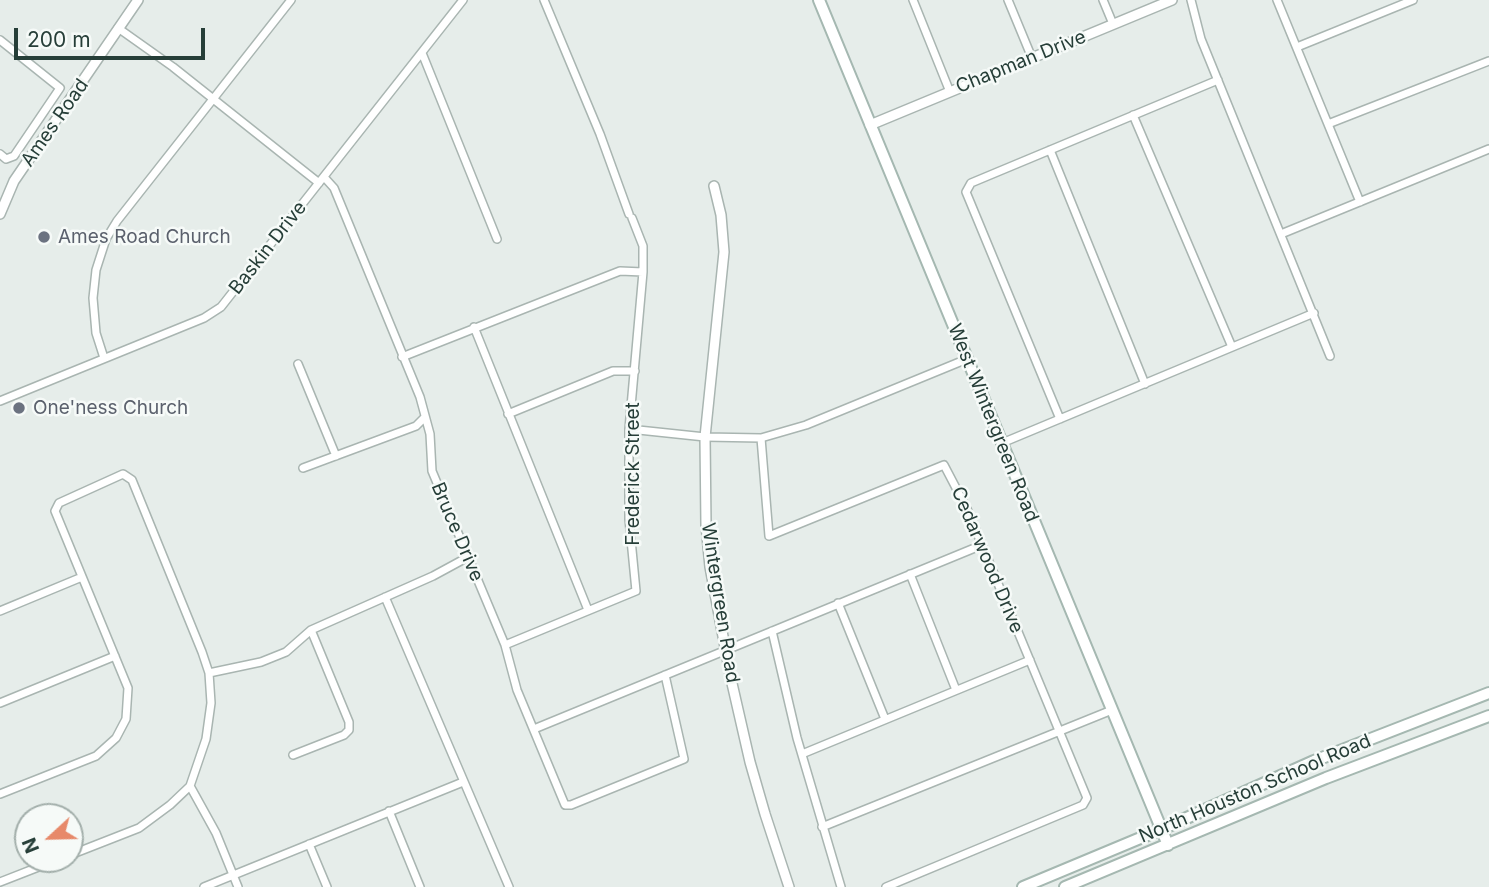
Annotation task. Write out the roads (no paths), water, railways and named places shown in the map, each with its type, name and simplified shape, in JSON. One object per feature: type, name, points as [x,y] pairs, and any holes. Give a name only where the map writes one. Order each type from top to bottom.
[{"type":"main road","name":"West Wintergreen Road","points":[[819,0],[1168,845]]},
{"type":"main road","name":"North Houston School Road","points":[[1023,887],[1345,749],[1489,693]]},
{"type":"main road","name":"North Houston School Road","points":[[1065,887],[1352,768],[1489,716]]},
{"type":"main road","points":[[1345,749],[1352,768]]},
{"type":"street","name":"Ames Road","points":[[0,214],[14,181],[138,0]]},
{"type":"street","points":[[104,358],[96,333],[93,299],[96,270],[106,239],[117,221],[291,0]]},
{"type":"street","name":"Baskin Drive","points":[[0,401],[215,312],[229,298],[463,0]]},
{"type":"street","name":"Frederick Street","points":[[505,645],[636,591],[629,519],[629,429],[643,246],[544,0]]},
{"type":"street","points":[[913,0],[950,92]]},
{"type":"street","points":[[1008,0],[1032,58]]},
{"type":"street","points":[[1103,0],[1113,24]]},
{"type":"street","name":"Chapman Drive","points":[[870,125],[1172,0]]},
{"type":"street","points":[[1191,0],[1201,39],[1217,80],[1330,356]]},
{"type":"street","points":[[1278,0],[1360,202]]},
{"type":"street","points":[[1297,47],[1413,0]]},
{"type":"street","name":"Bruce Drive","points":[[118,29],[334,188],[425,411],[424,418],[430,435],[432,471],[505,645],[510,669],[565,805],[571,805],[684,759],[666,675]]},
{"type":"street","points":[[0,40],[60,89],[14,156],[6,159],[0,154]]},
{"type":"street","points":[[422,52],[497,239]]},
{"type":"street","points":[[1328,124],[1489,61]]},
{"type":"street","points":[[1060,419],[967,192],[971,184],[1217,80]]},
{"type":"street","points":[[1133,116],[1232,347]]},
{"type":"street","points":[[1281,234],[1489,149]]},
{"type":"street","points":[[1050,150],[1145,384]]},
{"type":"street","name":"Wintergreen Road","points":[[714,186],[721,215],[724,252],[705,437],[706,525],[710,567],[751,762],[789,887]]},
{"type":"street","points":[[402,357],[620,271],[643,272]]},
{"type":"street","points":[[1002,443],[1314,313]]},
{"type":"street","points":[[474,327],[588,610]]},
{"type":"street","points":[[629,429],[705,437],[761,438],[806,425],[967,359]]},
{"type":"street","points":[[298,364],[336,456]]},
{"type":"street","points":[[508,414],[613,371],[635,371]]},
{"type":"street","points":[[303,468],[416,426],[424,418]]},
{"type":"street","name":"Cedarwood Drive","points":[[761,438],[769,536],[944,465],[967,509],[1087,798],[1083,805],[886,887]]},
{"type":"street","points":[[0,794],[96,756],[116,738],[126,719],[128,688],[55,511],[59,503],[123,474],[132,480],[209,673],[211,703],[206,739],[190,786],[170,806],[139,828],[84,850]]},
{"type":"street","points":[[534,729],[982,545]]},
{"type":"street","points":[[209,673],[261,663],[286,652],[311,630],[468,557]]},
{"type":"street","points":[[910,574],[956,690]]},
{"type":"street","points":[[0,611],[82,577]]},
{"type":"street","points":[[385,597],[509,887]]},
{"type":"street","points":[[838,603],[886,719]]},
{"type":"street","points":[[293,755],[344,736],[349,730],[349,722],[311,630]]},
{"type":"street","points":[[772,631],[802,754],[841,887]]},
{"type":"street","points":[[0,702],[115,656]]},
{"type":"street","points":[[802,754],[1030,660]]},
{"type":"street","points":[[822,827],[1112,710]]},
{"type":"street","points":[[204,887],[463,782]]},
{"type":"street","points":[[190,786],[210,821],[238,887]]},
{"type":"street","points":[[389,811],[420,887]]},
{"type":"street","points":[[309,844],[327,887]]},
{"type":"street","points":[[0,882],[23,873]]},
{"type":"place","name":"Ames Road Church","points":[[44,237]]},
{"type":"place","name":"One'ness Church","points":[[19,408]]}]
